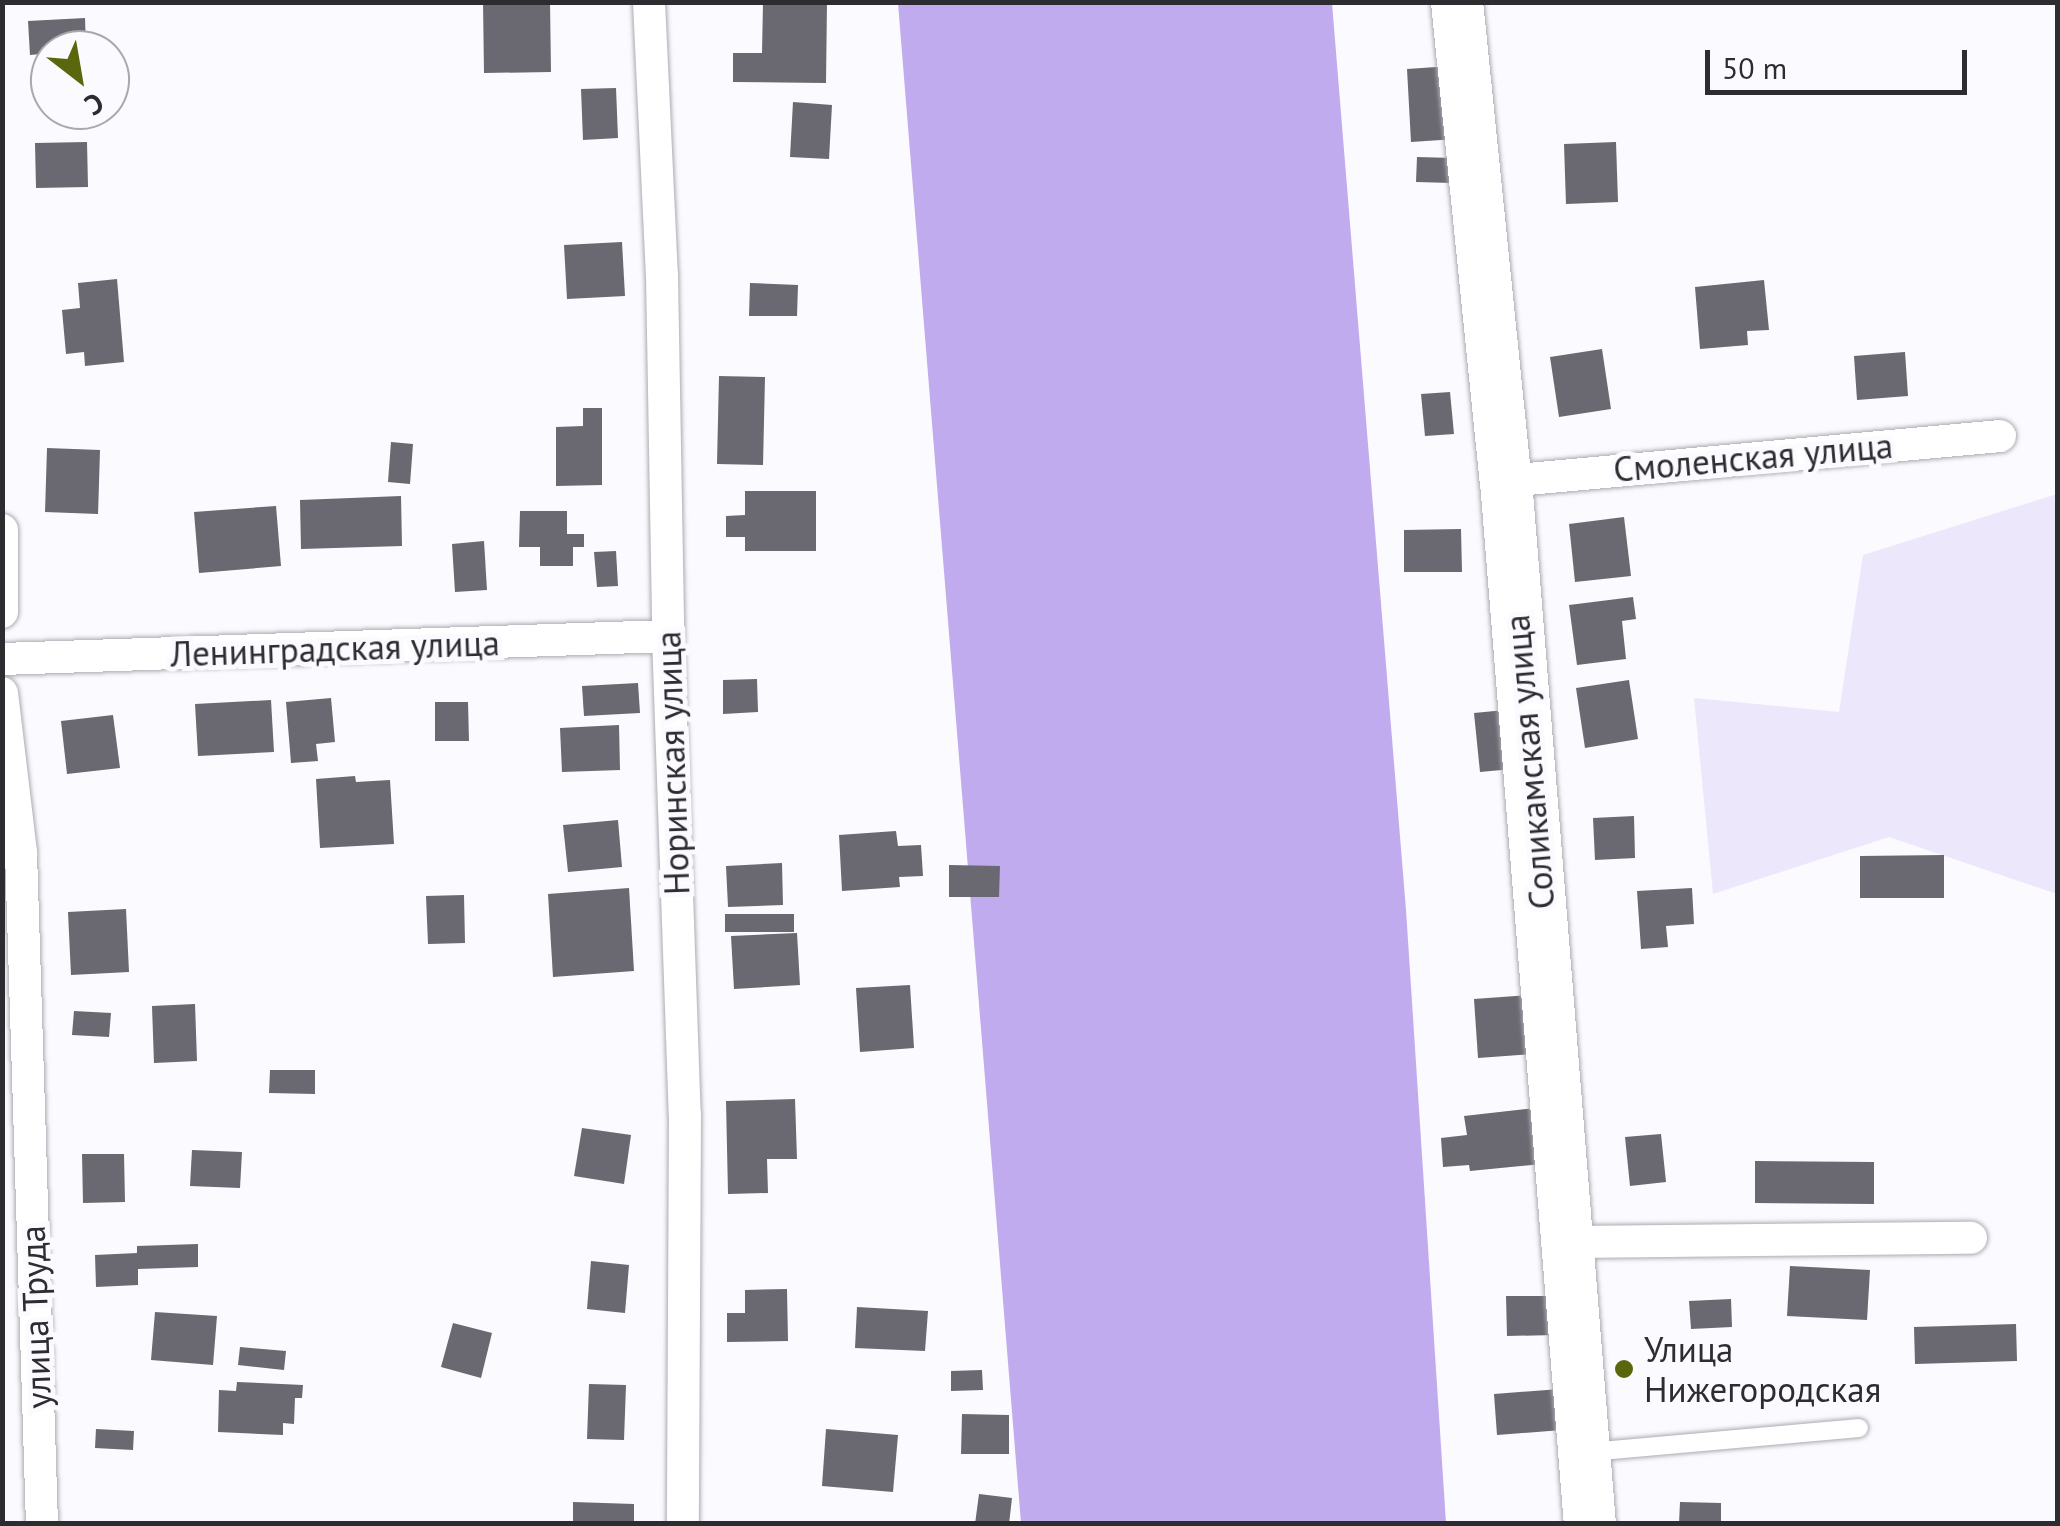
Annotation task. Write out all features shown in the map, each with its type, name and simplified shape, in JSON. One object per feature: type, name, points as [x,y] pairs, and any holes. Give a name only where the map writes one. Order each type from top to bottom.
[{"type":"main road","name":"Соликамская улица","points":[[1457,2],[1506,481],[1590,1524]]},
{"type":"street","name":"Норинская улица","points":[[650,2],[662,275],[668,636],[685,1115],[683,1524]]},
{"type":"street","name":"Смоленская улица","points":[[1506,481],[2000,436]]},
{"type":"street","points":[[2,530],[2,612]]},
{"type":"street","name":"Ленинградская улица","points":[[2,659],[668,636]]},
{"type":"street","name":"улица Труда","points":[[2,692],[21,853],[42,1524]]},
{"type":"street","points":[[1568,1242],[1971,1238]]},
{"type":"lane","points":[[1585,1453],[1859,1428]]},
{"type":"shaded area","points":[[898,3],[1332,3],[1406,910],[1446,1523],[1021,1523]]},
{"type":"shaded area","points":[[2057,494],[2057,894],[1889,837],[1713,894],[1694,698],[1839,712],[1863,555]]},
{"type":"building","points":[[483,2],[550,2],[551,72],[484,73]]},
{"type":"building","points":[[763,2],[827,2],[826,83],[733,82],[733,53],[762,53]]},
{"type":"building","points":[[85,18],[85,30],[30,30],[30,55],[28,21]]},
{"type":"building","points":[[1451,66],[1456,139],[1411,142],[1407,69]]},
{"type":"building","points":[[616,88],[618,138],[583,140],[581,89]]},
{"type":"building","points":[[793,102],[832,105],[829,159],[790,157]]},
{"type":"building","points":[[87,142],[88,187],[36,188],[35,143]]},
{"type":"building","points":[[1616,142],[1618,202],[1566,204],[1564,144]]},
{"type":"building","points":[[1417,157],[1453,158],[1452,183],[1416,182]]},
{"type":"building","points":[[622,242],[625,296],[567,299],[564,245]]},
{"type":"building","points":[[117,279],[124,362],[85,366],[84,352],[66,354],[62,310],[80,308],[78,283]]},
{"type":"building","points":[[1764,280],[1769,330],[1747,331],[1748,345],[1700,349],[1695,287]]},
{"type":"building","points":[[750,283],[798,285],[797,316],[749,316]]},
{"type":"building","points":[[1602,349],[1611,409],[1559,417],[1550,357]]},
{"type":"building","points":[[1905,352],[1908,396],[1857,400],[1854,356]]},
{"type":"building","points":[[719,376],[765,377],[763,465],[717,464]]},
{"type":"building","points":[[1450,392],[1454,434],[1425,436],[1421,394]]},
{"type":"building","points":[[583,408],[602,408],[602,485],[556,486],[556,427],[583,426]]},
{"type":"building","points":[[391,442],[413,444],[410,484],[388,482]]},
{"type":"building","points":[[47,448],[100,450],[98,514],[45,512]]},
{"type":"building","points":[[745,491],[816,491],[816,551],[745,551],[745,537],[726,537],[726,516],[745,515]]},
{"type":"building","points":[[401,496],[402,546],[301,549],[300,500]]},
{"type":"building","points":[[276,506],[281,566],[199,573],[194,512]]},
{"type":"building","points":[[520,511],[567,511],[567,534],[584,534],[584,547],[573,547],[573,566],[540,566],[540,547],[519,547]]},
{"type":"building","points":[[1624,517],[1631,576],[1575,582],[1569,524]]},
{"type":"building","points":[[1461,529],[1462,572],[1404,572],[1404,530]]},
{"type":"building","points":[[484,541],[487,590],[455,592],[452,544]]},
{"type":"building","points":[[616,551],[618,586],[597,587],[594,552]]},
{"type":"building","points":[[1633,597],[1636,619],[1622,621],[1626,659],[1577,665],[1569,605]]},
{"type":"building","points":[[757,679],[758,712],[723,714],[723,680]]},
{"type":"building","points":[[1629,680],[1638,739],[1585,748],[1576,688]]},
{"type":"building","points":[[638,683],[640,713],[584,716],[582,686]]},
{"type":"building","points":[[331,698],[335,742],[316,744],[318,761],[291,763],[286,702]]},
{"type":"building","points":[[271,700],[274,752],[198,756],[195,704]]},
{"type":"building","points":[[435,702],[468,702],[469,741],[435,741]]},
{"type":"building","points":[[1505,710],[1512,769],[1480,772],[1474,713]]},
{"type":"building","points":[[113,715],[120,768],[67,774],[61,721]]},
{"type":"building","points":[[619,725],[620,770],[562,772],[560,728]]},
{"type":"building","points":[[355,776],[356,782],[390,780],[394,844],[320,848],[316,779]]},
{"type":"building","points":[[1634,816],[1635,858],[1595,860],[1593,818]]},
{"type":"building","points":[[618,820],[622,867],[568,872],[563,825]]},
{"type":"building","points":[[896,831],[898,846],[921,845],[923,876],[899,877],[900,887],[842,891],[839,835]]},
{"type":"building","points":[[1944,855],[1944,898],[1860,898],[1860,856]]},
{"type":"building","points":[[782,863],[783,905],[728,907],[726,866]]},
{"type":"building","points":[[949,865],[1000,866],[999,897],[949,897]]},
{"type":"building","points":[[629,888],[634,971],[553,977],[548,894]]},
{"type":"building","points":[[1692,888],[1694,924],[1666,926],[1668,947],[1641,949],[1637,891]]},
{"type":"building","points":[[464,895],[465,943],[428,944],[426,896]]},
{"type":"building","points":[[126,909],[129,972],[71,975],[68,912]]},
{"type":"building","points":[[725,914],[794,914],[794,932],[725,932]]},
{"type":"building","points":[[797,933],[800,985],[734,989],[731,936]]},
{"type":"building","points":[[910,985],[914,1048],[860,1052],[856,988]]},
{"type":"building","points":[[1530,995],[1534,1054],[1478,1058],[1474,999]]},
{"type":"building","points":[[195,1004],[197,1061],[154,1063],[152,1006]]},
{"type":"building","points":[[74,1011],[111,1013],[109,1037],[72,1035]]},
{"type":"building","points":[[270,1070],[315,1070],[315,1094],[269,1093]]},
{"type":"building","points":[[795,1099],[797,1159],[767,1159],[768,1193],[728,1194],[726,1101]]},
{"type":"building","points":[[1536,1108],[1542,1164],[1470,1171],[1469,1165],[1443,1167],[1441,1138],[1467,1135],[1464,1116]]},
{"type":"building","points":[[582,1128],[631,1135],[624,1184],[574,1176]]},
{"type":"building","points":[[1661,1134],[1666,1182],[1630,1186],[1625,1137]]},
{"type":"building","points":[[192,1150],[242,1152],[240,1188],[190,1186]]},
{"type":"building","points":[[82,1154],[124,1154],[125,1202],[83,1203]]},
{"type":"building","points":[[1755,1161],[1874,1162],[1874,1204],[1755,1203]]},
{"type":"building","points":[[198,1244],[198,1267],[138,1269],[138,1285],[96,1287],[95,1255],[137,1253],[137,1246]]},
{"type":"building","points":[[591,1261],[629,1265],[625,1313],[587,1309]]},
{"type":"building","points":[[1790,1266],[1870,1270],[1867,1320],[1787,1316]]},
{"type":"building","points":[[787,1289],[788,1341],[727,1342],[727,1313],[745,1313],[745,1290]]},
{"type":"building","points":[[1506,1296],[1554,1296],[1554,1335],[1507,1336]]},
{"type":"building","points":[[1731,1299],[1732,1327],[1691,1329],[1689,1301]]},
{"type":"building","points":[[857,1307],[928,1311],[925,1351],[855,1348]]},
{"type":"building","points":[[155,1312],[217,1316],[213,1365],[151,1360]]},
{"type":"building","points":[[453,1323],[492,1333],[481,1378],[441,1367]]},
{"type":"building","points":[[2016,1324],[2017,1361],[1915,1364],[1914,1327]]},
{"type":"building","points":[[240,1347],[286,1351],[284,1370],[238,1365]]},
{"type":"building","points":[[982,1370],[983,1390],[951,1391],[951,1371]]},
{"type":"building","points":[[237,1382],[303,1385],[302,1398],[295,1398],[294,1424],[283,1423],[283,1435],[218,1432],[219,1390],[236,1391]]},
{"type":"building","points":[[589,1384],[626,1385],[624,1440],[587,1439]]},
{"type":"building","points":[[1560,1389],[1562,1430],[1497,1435],[1494,1394]]},
{"type":"building","points":[[962,1414],[1009,1415],[1009,1454],[961,1454]]},
{"type":"building","points":[[96,1429],[134,1431],[133,1450],[95,1448]]},
{"type":"building","points":[[826,1429],[898,1435],[893,1492],[822,1486]]},
{"type":"building","points":[[979,1494],[1012,1498],[1009,1524],[975,1524]]},
{"type":"building","points":[[573,1502],[634,1504],[634,1524],[573,1524]]},
{"type":"building","points":[[1680,1502],[1721,1503],[1721,1524],[1679,1524]]},
{"type":"place","name":"Улица Нижегородская","points":[[1624,1369]]}]
